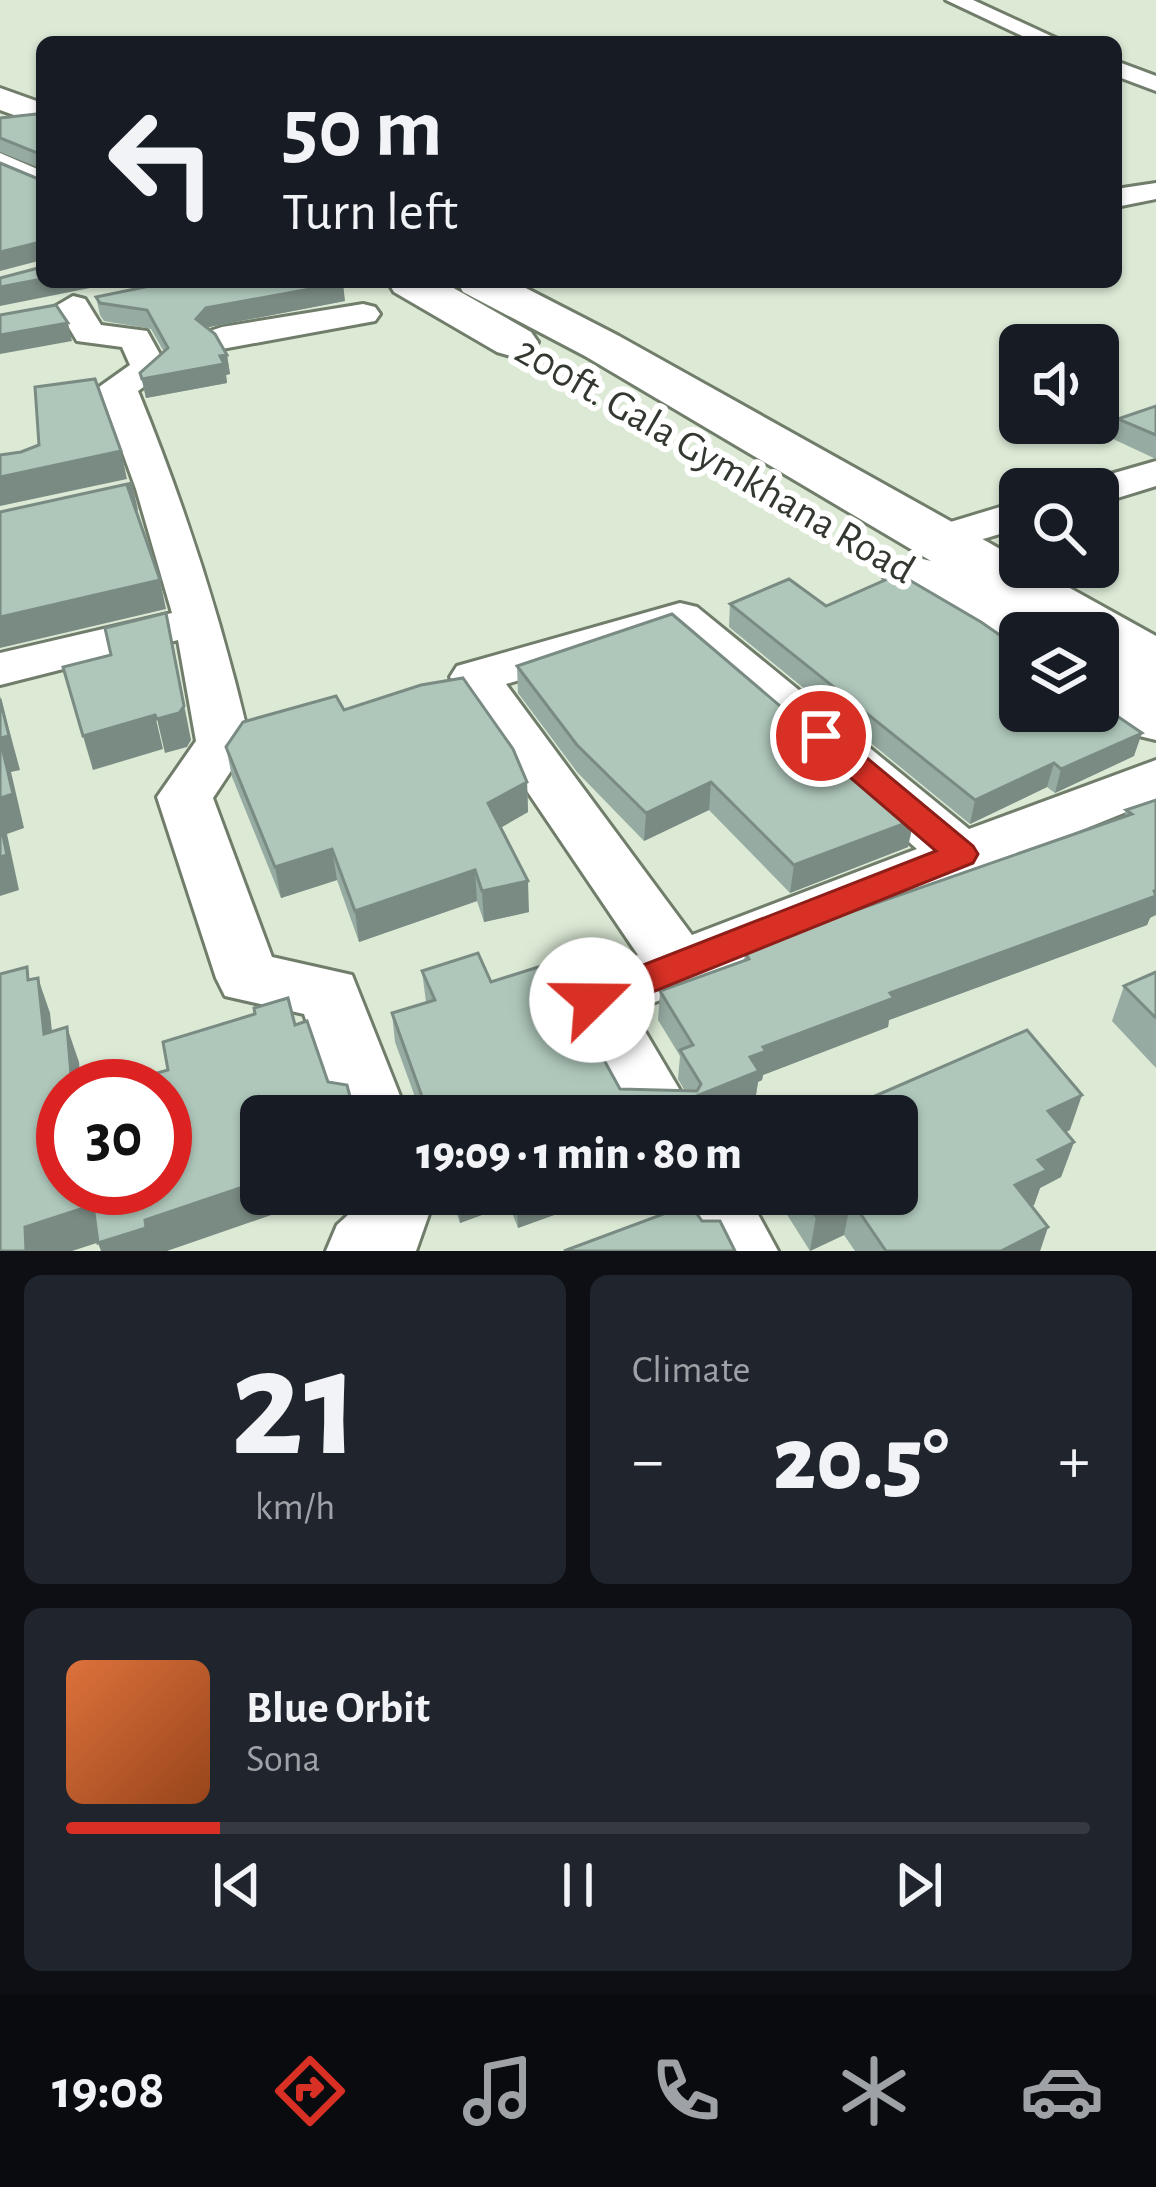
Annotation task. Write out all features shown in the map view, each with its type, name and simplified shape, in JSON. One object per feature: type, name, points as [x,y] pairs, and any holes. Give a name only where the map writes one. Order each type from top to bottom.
[{"type":"street","points":[[956,0],[1039,36]]},
{"type":"street","points":[[1122,70],[1155,84]]},
{"type":"street","points":[[0,82],[36,106]]},
{"type":"street","points":[[1122,89],[1155,84]]},
{"type":"street","points":[[0,98],[36,108]]},
{"type":"street","points":[[0,122],[36,111]]},
{"type":"street","points":[[0,161],[36,179]]},
{"type":"street","points":[[1122,197],[1152,191]]},
{"type":"street","name":"200ft. Gala Gymkhana Road","points":[[420,288],[999,625]]},
{"type":"street","points":[[490,288],[602,346],[1156,664]]},
{"type":"street","points":[[198,302],[226,344],[363,314]]},
{"type":"street","points":[[76,306],[89,334],[135,338],[150,369],[118,387],[135,494],[198,620],[223,742],[185,797],[248,978],[329,993],[365,1095]]},
{"type":"street","points":[[1119,484],[1156,473]]},
{"type":"street","points":[[940,539],[999,521]]},
{"type":"street","points":[[680,966],[475,677],[680,617],[962,854]]},
{"type":"street","points":[[0,669],[198,620]]},
{"type":"street","points":[[1119,695],[1156,717]]},
{"type":"street","points":[[648,1095],[592,1000],[1156,779]]},
{"type":"street","points":[[364,1251],[391,1225],[394,1215]]},
{"type":"street","points":[[719,1215],[740,1251]]},
{"type":"building","points":[[36,114],[36,153],[0,138],[0,118]]},
{"type":"building","points":[[0,163],[36,178],[36,243],[0,252]]},
{"type":"building","points":[[36,269],[36,280],[0,287],[0,278]]},
{"type":"building","points":[[140,288],[316,288],[206,308],[196,319],[215,334],[227,355],[220,356],[224,364],[142,379],[140,373],[168,348],[147,310],[100,303],[96,297]]},
{"type":"building","points":[[56,305],[68,323],[0,335],[0,315]]},
{"type":"building","points":[[95,379],[121,451],[0,477],[0,455],[39,445],[35,387]]},
{"type":"building","points":[[1156,406],[1156,435],[1119,419]]},
{"type":"building","points":[[132,483],[127,485],[160,580],[0,617],[0,512]]},
{"type":"building","points":[[899,574],[999,634],[999,732],[1119,732],[1119,717],[1142,733],[1061,769],[1054,763],[975,800],[730,604],[789,579],[826,606]]},
{"type":"building","points":[[166,613],[184,706],[179,713],[157,719],[155,715],[83,736],[63,667],[111,655],[105,628]]},
{"type":"building","points":[[672,614],[914,820],[794,865],[711,782],[646,813],[577,745],[517,666]]},
{"type":"building","points":[[463,678],[513,749],[527,782],[488,803],[528,881],[482,891],[475,870],[355,911],[332,849],[275,867],[226,747],[243,722],[336,696],[344,710],[421,685]]},
{"type":"building","points":[[0,699],[9,736],[0,738]]},
{"type":"building","points":[[0,739],[13,794],[0,798]]},
{"type":"building","points":[[1156,800],[1156,896],[890,993],[894,998],[763,1047],[766,1051],[750,1057],[759,1071],[699,1095],[421,1095],[392,1013],[435,1000],[422,971],[478,953],[491,982],[560,960],[556,973],[620,1089],[697,1091],[701,1084],[680,1050],[693,1045],[660,991],[749,959],[745,952],[845,914],[1132,814],[1126,810]]},
{"type":"building","points":[[0,822],[7,855],[0,857]]},
{"type":"building","points":[[27,967],[28,980],[38,978],[44,1034],[67,1027],[70,1059],[36,1059],[36,1215],[62,1215],[25,1227],[26,1251],[0,1251],[0,974]]},
{"type":"building","points":[[1156,972],[1156,1018],[1124,986]]},
{"type":"building","points":[[288,998],[295,1025],[307,1021],[328,1082],[347,1085],[350,1095],[240,1095],[240,1188],[192,1204],[192,1059],[166,1059],[163,1042],[255,1014],[254,1008]]},
{"type":"building","points":[[1027,1030],[1082,1095],[1048,1111],[1074,1142],[1038,1160],[1047,1170],[1015,1185],[1048,1227],[1001,1251],[886,1251],[861,1215],[918,1215],[918,1095],[877,1095]]},
{"type":"building","points":[[94,1215],[160,1215],[145,1220],[146,1228],[98,1243]]},
{"type":"building","points":[[661,1215],[698,1215],[702,1221],[720,1221],[735,1251],[564,1251]]},
{"type":"route","points":[[592,1000],[962,854],[821,736]]}]
